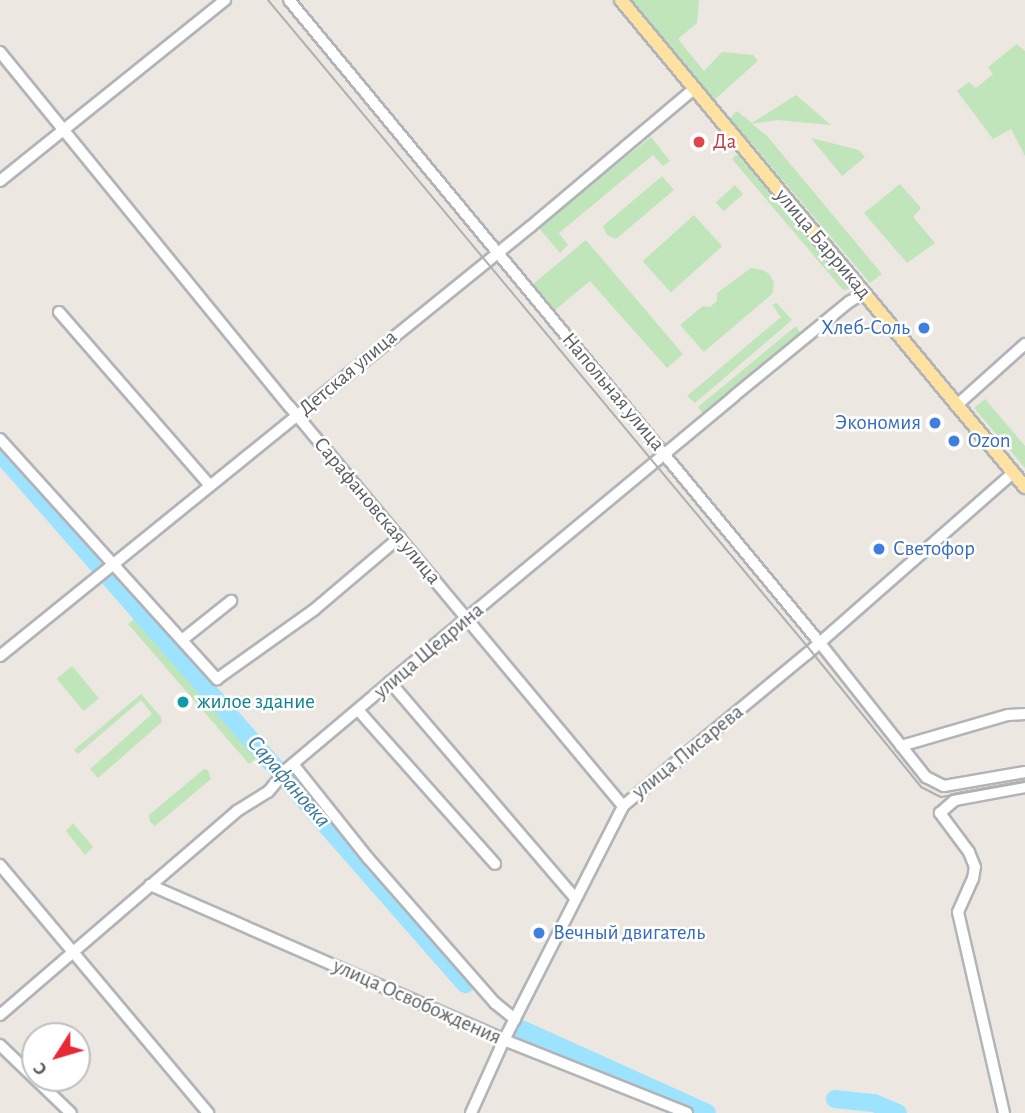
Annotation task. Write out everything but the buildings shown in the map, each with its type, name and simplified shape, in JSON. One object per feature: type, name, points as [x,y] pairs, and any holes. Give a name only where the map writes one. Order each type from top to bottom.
[{"type":"main road","name":"улица Баррикад","points":[[621,0],[1025,487]]},
{"type":"street","points":[[0,181],[225,0]]},
{"type":"street","name":"Напольная улица","points":[[289,0],[666,454],[926,777],[944,786],[1025,772]]},
{"type":"street","name":"Сарафановская улица","points":[[0,52],[296,415],[468,617],[623,806]]},
{"type":"street","name":"Детская улица","points":[[0,656],[103,575],[694,89]]},
{"type":"street","name":"улица Щедрина","points":[[0,1015],[237,811],[268,792],[291,766],[390,682],[849,302],[864,293]]},
{"type":"street","points":[[59,312],[210,486]]},
{"type":"street","points":[[957,406],[1025,344]]},
{"type":"street","points":[[0,439],[217,679],[315,609],[400,537]]},
{"type":"street","name":"улица Писарева","points":[[471,1113],[504,1040],[623,806],[820,643],[1013,473]]},
{"type":"street","points":[[182,640],[231,601]]},
{"type":"street","points":[[390,682],[575,898]]},
{"type":"street","points":[[358,710],[495,864]]},
{"type":"street","points":[[901,746],[1008,715],[1025,714]]},
{"type":"street","name":"улица Освобождения","points":[[291,766],[495,1003],[515,1019]]},
{"type":"street","points":[[1004,1113],[958,912],[973,879],[975,867],[969,852],[940,813],[955,800],[1025,787]]},
{"type":"street","points":[[0,865],[208,1113]]},
{"type":"street","name":"улица Освобождения","points":[[150,884],[504,1040],[687,1113]]},
{"type":"street","points":[[0,1045],[71,1113]]},
{"type":"green space","points":[[630,0],[699,0],[697,23],[678,39],[704,71],[722,52],[753,55],[758,61],[714,100]]},
{"type":"green space","points":[[1017,44],[1025,51],[1025,156],[1011,129],[993,139],[957,91],[969,82],[976,88],[993,74],[988,67]]},
{"type":"green space","points":[[796,95],[831,125],[777,120],[752,124],[767,136],[882,274],[870,283],[730,118],[737,111],[752,123]]},
{"type":"green space","points":[[651,137],[670,161],[663,166],[653,155],[559,233],[568,245],[560,253],[538,227]]},
{"type":"green space","points":[[811,138],[859,150],[865,157],[842,176]]},
{"type":"green space","points":[[737,154],[850,289],[843,290],[732,159]]},
{"type":"green space","points":[[662,176],[674,190],[616,239],[607,235],[603,226]]},
{"type":"green space","points":[[900,184],[921,208],[913,217],[935,243],[907,263],[864,213]]},
{"type":"green space","points":[[735,185],[743,194],[724,211],[716,202]]},
{"type":"green space","points":[[694,215],[722,246],[671,292],[643,261]]},
{"type":"green space","points":[[586,240],[683,354],[667,368],[590,281],[555,310],[533,284]]},
{"type":"green space","points":[[751,268],[769,274],[774,282],[772,294],[704,352],[680,325],[703,306],[710,307],[717,301],[717,293]]},
{"type":"green space","points":[[777,303],[792,320],[695,403],[687,396],[781,317],[772,305]]},
{"type":"green space","points":[[796,326],[801,334],[800,339],[704,415],[698,407]]},
{"type":"green space","points":[[985,399],[1025,446],[1025,468],[974,408]]},
{"type":"green space","points":[[139,615],[263,753],[249,764],[128,624]]},
{"type":"green space","points":[[72,666],[99,698],[84,711],[57,679]]},
{"type":"green space","points":[[141,694],[161,717],[162,722],[98,778],[90,769],[152,714],[141,700],[78,754],[74,750]]},
{"type":"green space","points":[[204,769],[208,770],[211,779],[155,826],[150,822],[149,815]]},
{"type":"green space","points":[[73,823],[93,847],[85,855],[66,831]]},
{"type":"waterway","name":"Сарафановка","points":[[0,453],[465,984]]},
{"type":"waterway","name":"Сарафановка","points":[[519,1028],[707,1113]]},
{"type":"waterway","name":"Сарафановка","points":[[835,1099],[874,1103],[898,1113]]},
{"type":"tram line","points":[[268,0],[811,651],[921,787],[941,797],[1025,782]]},
{"type":"place","name":"Да","points":[[699,142]]},
{"type":"place","name":"Хлеб-Соль","points":[[924,328]]},
{"type":"place","name":"Экономия","points":[[935,423]]},
{"type":"place","name":"Ozon","points":[[954,441]]},
{"type":"place","name":"Светофор","points":[[879,549]]},
{"type":"place","name":"жилое здание","points":[[183,702]]},
{"type":"place","name":"Вечный двигатель","points":[[539,933]]}]
